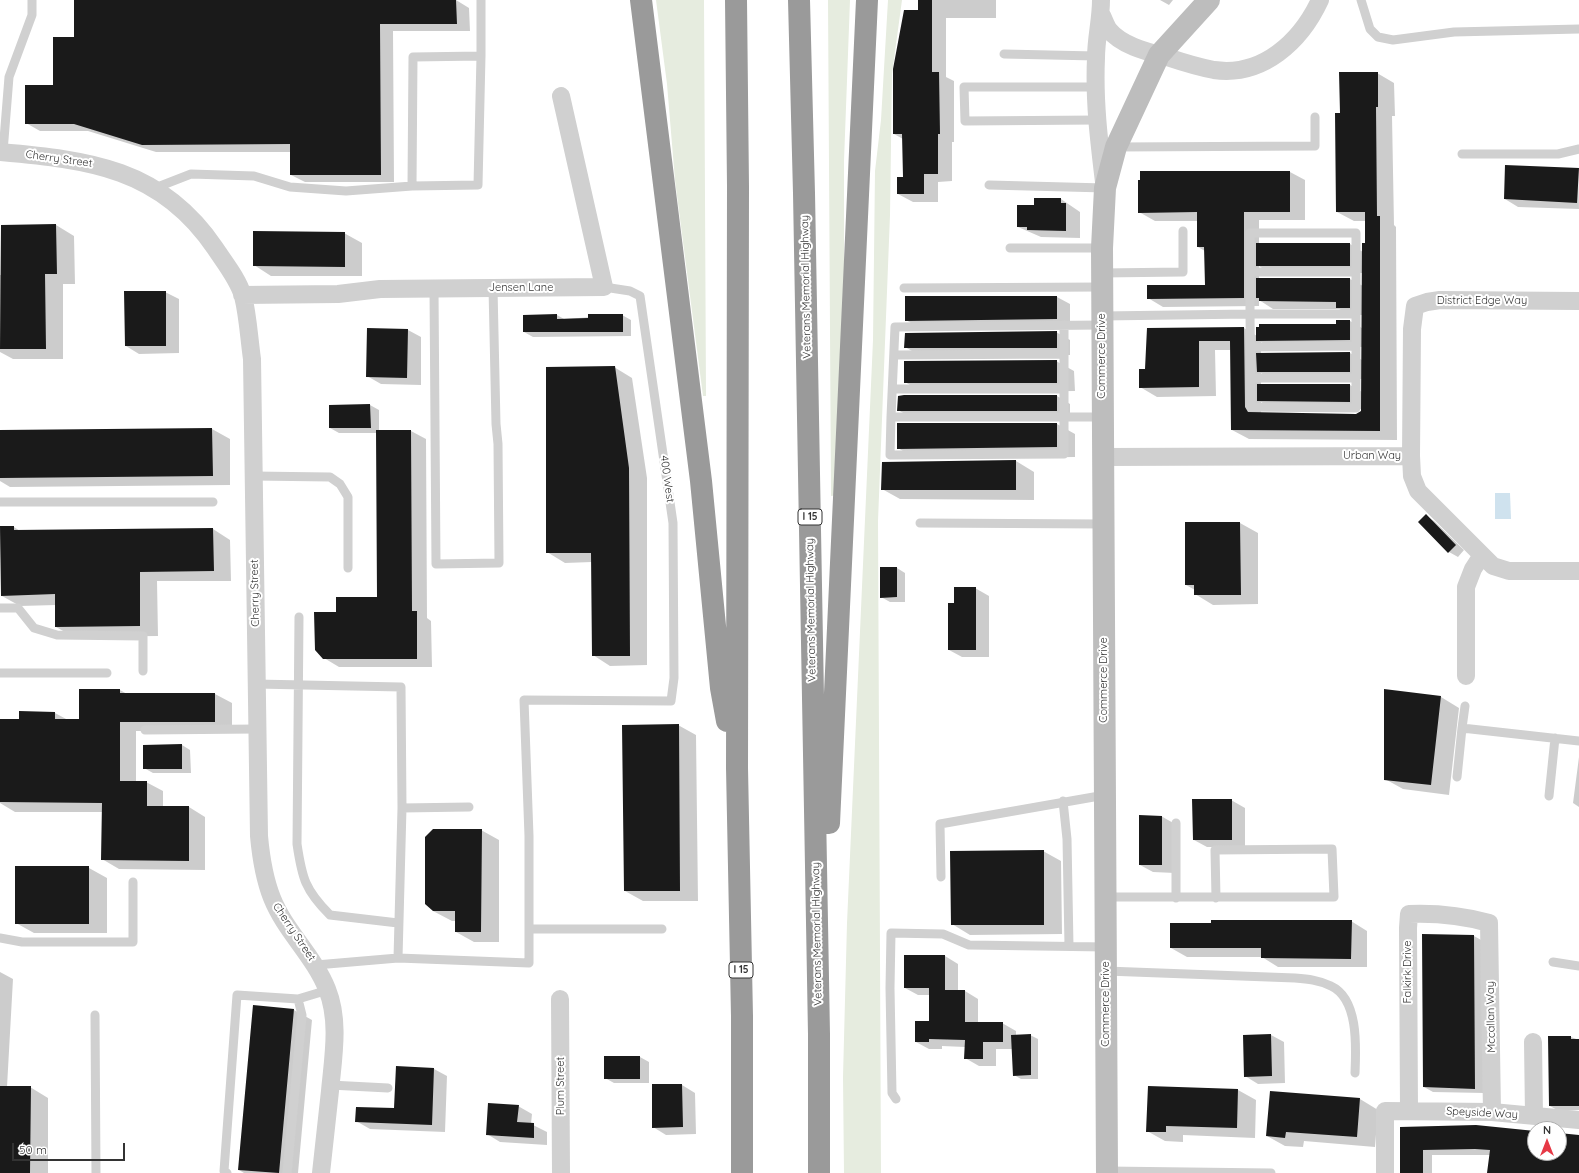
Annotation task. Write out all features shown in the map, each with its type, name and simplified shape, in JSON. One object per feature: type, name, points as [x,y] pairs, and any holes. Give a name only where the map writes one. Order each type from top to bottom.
[{"type":"highway","points":[[641,0],[701,481],[721,688],[736,768]]},
{"type":"highway","name":"I 15","points":[[736,0],[738,178],[736,768],[742,1016],[742,1173]]},
{"type":"highway","name":"Veterans Memorial Highway","points":[[799,0],[804,193],[819,1034],[819,1173]]},
{"type":"highway","points":[[819,1034],[867,0]]},
{"type":"street","points":[[1209,0],[1159,55],[1214,70],[1228,71],[1254,66],[1282,52],[1297,38],[1307,26],[1320,0]]},
{"type":"street","name":"Commerce Drive","points":[[1101,7],[1109,30],[1120,40],[1159,55],[1116,147],[1105,188]]},
{"type":"street","name":"Commerce Drive","points":[[1101,7],[1096,56],[1096,120],[1105,188],[1102,248],[1102,320],[1107,1172]]},
{"type":"street","points":[[561,96],[604,287]]},
{"type":"street","name":"Cherry Street","points":[[2,152],[73,159],[111,169],[155,188],[178,206],[206,234],[229,268],[242,295],[252,359],[259,836],[262,868],[272,899],[292,932],[316,966],[328,990],[335,1022],[321,1173]]},
{"type":"street","name":"Jensen Lane","points":[[242,295],[338,294],[380,289],[604,287]]},
{"type":"street","name":"District Edge Way","points":[[1411,456],[1412,324],[1415,306],[1440,300],[1579,301]]},
{"type":"street","name":"Urban Way","points":[[1103,457],[1411,456],[1412,476],[1418,491],[1466,537],[1482,556],[1493,566],[1501,570],[1579,571]]},
{"type":"street","points":[[1466,676],[1466,587],[1473,569],[1482,556]]},
{"type":"street","name":"Falkirk Drive","points":[[1409,1110],[1408,928],[1410,914],[1478,920],[1489,923]]},
{"type":"street","name":"Mccallan Way","points":[[1489,923],[1492,1112]]},
{"type":"street","name":"Plum Street","points":[[560,999],[561,1173]]},
{"type":"street","points":[[1533,1042],[1534,1116]]},
{"type":"street","name":"Speyside Way","points":[[1385,1173],[1385,1111],[1409,1110],[1492,1112],[1579,1120]]},
{"type":"lane","points":[[2,152],[9,77],[32,15],[32,0]]},
{"type":"lane","points":[[155,188],[191,174],[254,176],[290,187],[346,191],[412,186],[478,185],[481,0]]},
{"type":"lane","points":[[1362,0],[1370,29],[1378,37],[1393,40],[1454,32],[1579,30]]},
{"type":"lane","points":[[1004,54],[1096,56]]},
{"type":"lane","points":[[412,186],[413,56],[481,56]]},
{"type":"lane","points":[[1096,87],[964,87],[965,121],[1096,120]]},
{"type":"lane","points":[[1116,147],[1315,146],[1315,117]]},
{"type":"lane","points":[[1462,154],[1558,154],[1579,148]]},
{"type":"lane","points":[[989,185],[1105,188]]},
{"type":"lane","points":[[904,288],[1102,280],[1183,272],[1183,231]]},
{"type":"lane","points":[[1250,233],[1356,233],[1356,272],[1356,408],[1251,407],[1250,233]]},
{"type":"lane","points":[[1010,248],[1102,248]]},
{"type":"lane","points":[[1250,272],[1356,272]]},
{"type":"lane","name":"400 West","points":[[529,929],[529,836],[524,700],[671,701],[674,678],[673,523],[647,333],[640,296],[630,291],[604,287]]},
{"type":"lane","points":[[434,288],[436,564],[499,563],[498,444],[496,424],[493,288]]},
{"type":"lane","points":[[1064,325],[1064,454],[890,455],[895,327],[1064,325],[1102,320],[1250,314],[1356,314]]},
{"type":"lane","points":[[1250,347],[1356,346]]},
{"type":"lane","points":[[894,355],[1064,354]]},
{"type":"lane","points":[[1250,378],[1356,378]]},
{"type":"lane","points":[[893,389],[1064,389]]},
{"type":"lane","points":[[892,417],[1103,417]]},
{"type":"lane","points":[[253,476],[330,477],[340,484],[348,497],[348,568]]},
{"type":"lane","points":[[0,502],[213,502]]},
{"type":"lane","points":[[920,523],[1103,524]]},
{"type":"lane","points":[[0,608],[18,608],[34,628],[57,635],[143,636],[143,671]]},
{"type":"lane","points":[[299,616],[297,844],[300,864],[308,889],[330,916],[398,923]]},
{"type":"lane","points":[[0,673],[107,673]]},
{"type":"lane","points":[[256,684],[401,687],[402,808],[398,958]]},
{"type":"lane","points":[[1456,777],[1465,706]]},
{"type":"lane","points":[[1462,728],[1579,741]]},
{"type":"lane","points":[[145,730],[257,729]]},
{"type":"lane","points":[[1548,796],[1555,738]]},
{"type":"lane","points":[[941,876],[940,824],[1063,801],[1105,795]]},
{"type":"lane","points":[[1063,801],[1067,839],[1069,946]]},
{"type":"lane","points":[[402,808],[469,808]]},
{"type":"lane","points":[[1176,823],[1176,898]]},
{"type":"lane","points":[[1106,897],[1176,898],[1216,898],[1334,897],[1332,849],[1215,850],[1216,898]]},
{"type":"lane","points":[[0,938],[22,942],[133,942],[133,882]]},
{"type":"lane","points":[[316,966],[398,958],[529,964],[529,929],[662,929]]},
{"type":"lane","points":[[896,1099],[892,1093],[890,988],[891,933],[944,934],[969,945],[1106,947]]},
{"type":"lane","points":[[1553,962],[1579,966]]},
{"type":"lane","points":[[1106,971],[1295,978],[1316,980],[1332,986],[1340,992],[1355,1026],[1355,1073]]},
{"type":"lane","points":[[227,1173],[224,1172],[237,995],[298,999],[328,990]]},
{"type":"lane","points":[[287,1173],[302,1015],[298,999]]},
{"type":"lane","points":[[95,1015],[96,1173]]},
{"type":"lane","points":[[330,1085],[388,1088]]},
{"type":"lane","points":[[1107,1172],[1271,1173]]},
{"type":"shaded area","points":[[656,0],[704,0],[706,396],[703,396],[675,180],[667,84]]},
{"type":"shaded area","points":[[828,0],[850,0],[844,161],[844,324],[839,495],[831,496]]},
{"type":"shaded area","points":[[888,0],[902,0],[892,74],[890,215],[878,521],[881,1173],[844,1173],[843,1077],[847,923],[873,340],[875,171],[881,120]]},
{"type":"water","points":[[1495,493],[1510,493],[1511,519],[1495,519]]},
{"type":"building","points":[[74,0],[456,0],[457,24],[380,24],[381,175],[290,175],[290,144],[142,145],[74,124],[25,124],[25,85],[53,85],[53,37],[74,37]]},
{"type":"building","points":[[918,0],[932,0],[932,72],[939,72],[940,134],[938,134],[938,174],[924,174],[924,194],[897,194],[897,177],[903,177],[902,134],[893,134],[893,69],[904,10],[918,10]]},
{"type":"building","points":[[1339,72],[1378,72],[1378,107],[1376,107],[1377,216],[1380,216],[1380,431],[1231,430],[1230,341],[1199,341],[1199,387],[1139,388],[1139,369],[1145,369],[1147,328],[1244,327],[1245,407],[1248,412],[1356,414],[1361,411],[1362,243],[1365,243],[1365,212],[1336,212],[1335,113],[1340,113]]},
{"type":"building","points":[[1505,165],[1579,168],[1577,203],[1504,199]]},
{"type":"building","points":[[1140,171],[1290,171],[1290,212],[1244,212],[1244,298],[1147,299],[1147,285],[1205,285],[1204,247],[1197,247],[1197,212],[1138,213],[1138,180],[1140,180]]},
{"type":"building","points":[[1034,198],[1061,198],[1061,203],[1066,203],[1066,231],[1027,230],[1027,227],[1017,227],[1017,205],[1034,205]]},
{"type":"building","points":[[56,224],[57,274],[45,274],[46,349],[0,349],[1,225]]},
{"type":"building","points":[[253,231],[345,232],[345,267],[253,266]]},
{"type":"building","points":[[1256,243],[1350,243],[1350,266],[1256,266]]},
{"type":"building","points":[[1256,278],[1350,278],[1350,308],[1336,308],[1336,302],[1259,301],[1259,298],[1256,298]]},
{"type":"building","points":[[124,291],[166,291],[166,346],[125,346]]},
{"type":"building","points":[[905,296],[1057,296],[1057,319],[905,321]]},
{"type":"building","points":[[557,314],[557,319],[588,318],[588,314],[623,314],[623,332],[523,332],[523,315]]},
{"type":"building","points":[[1336,320],[1350,320],[1350,340],[1256,341],[1256,327],[1259,327],[1259,324],[1336,324]]},
{"type":"building","points":[[367,328],[408,329],[407,378],[366,377]]},
{"type":"building","points":[[1057,331],[1057,348],[904,348],[905,333]]},
{"type":"building","points":[[1350,352],[1350,372],[1257,372],[1256,353]]},
{"type":"building","points":[[1057,360],[1057,383],[904,383],[904,361]]},
{"type":"building","points":[[615,366],[629,468],[630,656],[592,656],[591,553],[546,553],[546,367]]},
{"type":"building","points":[[1257,384],[1350,384],[1350,402],[1257,401]]},
{"type":"building","points":[[1057,395],[1057,411],[897,411],[898,396]]},
{"type":"building","points":[[370,404],[371,428],[329,428],[329,405]]},
{"type":"building","points":[[897,423],[1057,423],[1057,447],[897,449]]},
{"type":"building","points":[[212,428],[213,476],[0,478],[0,430]]},
{"type":"building","points":[[376,430],[411,430],[412,611],[417,611],[417,659],[323,659],[315,650],[314,612],[336,612],[336,597],[377,597]]},
{"type":"building","points":[[1016,460],[1016,490],[881,490],[882,462]]},
{"type":"building","points":[[1426,514],[1456,545],[1448,553],[1418,522]]},
{"type":"building","points":[[1185,522],[1240,522],[1241,595],[1194,595],[1194,585],[1185,585]]},
{"type":"building","points":[[0,526],[14,526],[14,530],[213,528],[214,571],[140,572],[140,626],[55,627],[55,594],[1,596]]},
{"type":"building","points":[[880,567],[897,567],[897,597],[880,598]]},
{"type":"building","points":[[954,587],[976,587],[976,650],[948,650],[948,603],[954,603]]},
{"type":"building","points":[[79,689],[120,689],[120,693],[215,693],[215,722],[120,722],[120,781],[147,781],[147,806],[189,806],[189,861],[101,860],[102,803],[0,802],[0,719],[19,719],[19,711],[55,712],[55,719],[79,719]]},
{"type":"building","points":[[1384,689],[1441,696],[1431,785],[1384,780]]},
{"type":"building","points":[[679,724],[680,891],[624,891],[622,725]]},
{"type":"building","points":[[182,744],[182,769],[143,769],[143,745]]},
{"type":"building","points":[[1192,799],[1232,799],[1232,840],[1193,840]]},
{"type":"building","points":[[1139,815],[1162,816],[1162,865],[1139,865]]},
{"type":"building","points":[[433,829],[482,829],[481,932],[455,932],[455,911],[433,911],[425,904],[425,837]]},
{"type":"building","points":[[1044,850],[1044,925],[951,925],[950,851]]},
{"type":"building","points":[[15,866],[89,866],[89,924],[15,924]]},
{"type":"building","points":[[1211,920],[1352,920],[1351,959],[1261,958],[1261,948],[1170,948],[1170,923],[1211,923]]},
{"type":"building","points":[[1422,934],[1474,935],[1475,1089],[1423,1087]]},
{"type":"building","points":[[904,955],[945,955],[945,990],[965,990],[965,1022],[1003,1022],[1003,1042],[983,1042],[983,1059],[964,1059],[965,1040],[929,1039],[929,1042],[915,1042],[915,1021],[929,1021],[929,988],[904,988]]},
{"type":"building","points":[[253,1005],[294,1009],[279,1173],[238,1170]]},
{"type":"building","points":[[1031,1034],[1031,1075],[1013,1076],[1011,1035]]},
{"type":"building","points":[[1271,1034],[1272,1076],[1244,1077],[1243,1035]]},
{"type":"building","points":[[1548,1036],[1571,1036],[1571,1039],[1579,1039],[1579,1106],[1549,1106]]},
{"type":"building","points":[[604,1056],[640,1056],[640,1079],[604,1079]]},
{"type":"building","points":[[396,1066],[434,1068],[432,1125],[355,1122],[356,1107],[394,1108]]},
{"type":"building","points":[[652,1084],[682,1084],[683,1127],[652,1128]]},
{"type":"building","points":[[0,1086],[31,1086],[30,1173],[0,1173]]},
{"type":"building","points":[[1148,1086],[1238,1089],[1237,1128],[1166,1126],[1166,1132],[1146,1132]]},
{"type":"building","points":[[1270,1091],[1360,1098],[1357,1137],[1286,1132],[1285,1138],[1266,1136]]},
{"type":"building","points":[[488,1103],[519,1105],[517,1122],[534,1123],[534,1138],[486,1135]]},
{"type":"building","points":[[1476,1125],[1527,1130],[1527,1161],[1567,1161],[1567,1134],[1579,1135],[1579,1173],[1487,1173],[1490,1150],[1475,1149],[1423,1150],[1423,1173],[1400,1173],[1400,1127]]}]
